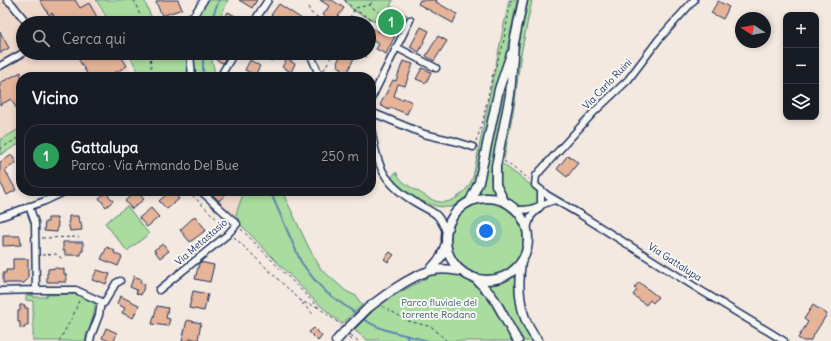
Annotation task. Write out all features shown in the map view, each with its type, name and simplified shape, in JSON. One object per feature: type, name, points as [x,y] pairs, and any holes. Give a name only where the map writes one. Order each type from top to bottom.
[{"type":"main road","points":[[470,201],[479,182],[499,90],[514,44],[523,0]]},
{"type":"main road","points":[[504,201],[496,185],[496,166],[510,95],[514,44]]},
{"type":"main road","points":[[518,341],[489,292],[474,278],[460,270],[452,260],[447,249],[446,231],[451,218],[457,210],[470,201],[487,197],[504,201],[521,215],[527,228],[528,243],[521,262],[519,284],[520,301],[530,329],[538,341]]},
{"type":"main road","points":[[429,271],[440,257],[446,242]]},
{"type":"main road","points":[[474,278],[486,280],[499,278],[514,270],[521,262]]},
{"type":"main road","points":[[336,341],[368,308],[394,289],[429,271],[447,269],[460,270]]},
{"type":"street","points":[[7,0],[21,16]]},
{"type":"street","points":[[194,16],[204,0]]},
{"type":"street","points":[[258,16],[268,0]]},
{"type":"street","name":"Via Carlo Ruini","points":[[535,182],[536,176],[541,170],[594,112],[628,80],[659,39],[694,0]]},
{"type":"street","points":[[376,89],[410,20]]},
{"type":"street","points":[[396,47],[436,68]]},
{"type":"street","points":[[0,66],[16,57]]},
{"type":"street","points":[[191,60],[192,72]]},
{"type":"street","points":[[223,72],[230,60]]},
{"type":"street","points":[[314,60],[320,72]]},
{"type":"street","points":[[376,114],[424,134],[473,147]]},
{"type":"street","points":[[376,156],[382,170],[394,186],[412,200],[437,214],[442,220],[446,231]]},
{"type":"street","name":"Via Gattalupa","points":[[535,182],[535,185],[555,200],[582,215],[784,341]]},
{"type":"street","points":[[527,228],[531,216],[541,206],[541,190]]},
{"type":"street","points":[[0,217],[56,196]]},
{"type":"street","name":"Via Metastasio","points":[[159,290],[237,224],[206,196]]},
{"type":"street","points":[[516,210],[530,210],[555,200]]},
{"type":"street","points":[[29,206],[35,223],[36,290]]},
{"type":"street","points":[[0,290],[76,290],[83,292],[101,302],[105,302],[116,283],[120,281]]},
{"type":"street","points":[[90,341],[99,315],[101,302]]},
{"type":"path","points":[[134,0],[140,16]]},
{"type":"path","points":[[344,0],[354,10],[367,16]]},
{"type":"path","points":[[370,5],[373,0]]},
{"type":"path","points":[[473,147],[482,125],[492,78],[503,45],[511,0]]},
{"type":"path","points":[[351,16],[358,6],[370,5],[392,18],[403,32]]},
{"type":"path","points":[[308,7],[312,13],[317,16]]},
{"type":"path","points":[[376,20],[403,32]]},
{"type":"path","points":[[151,60],[152,72]]},
{"type":"path","points":[[324,72],[330,60]]},
{"type":"path","points":[[0,148],[16,139]]},
{"type":"path","points":[[502,160],[535,182]]},
{"type":"path","points":[[193,196],[314,315]]},
{"type":"path","points":[[237,224],[318,307],[358,341]]},
{"type":"path","points":[[35,238],[79,238]]},
{"type":"path","points":[[35,255],[56,254],[64,260]]},
{"type":"path","points":[[59,341],[73,316],[83,292]]},
{"type":"path","points":[[302,302],[318,307]]},
{"type":"path","points":[[379,308],[383,306],[408,321],[432,327],[447,341]]},
{"type":"path","points":[[346,332],[352,341]]},
{"type":"shaded area","points":[[0,0],[94,0],[102,16],[16,16],[16,60],[126,60],[132,71],[16,72],[16,138],[0,147]]},
{"type":"shaded area","points":[[206,196],[242,196],[236,214],[237,224]]},
{"type":"green space","points":[[96,0],[144,0],[151,16],[106,16]]},
{"type":"green space","points":[[204,0],[228,0],[221,16],[181,16],[196,10]]},
{"type":"green space","points":[[344,0],[393,0],[390,6],[410,17],[401,34],[376,22],[376,16],[364,16],[354,11]]},
{"type":"green space","points":[[509,0],[517,0],[506,55],[475,186],[470,194],[452,207],[435,206],[426,203],[404,190],[391,178],[396,172],[400,179],[409,186],[432,200],[441,202],[451,201],[468,186],[473,177]]},
{"type":"green space","points":[[528,0],[532,0],[520,59],[515,102],[504,159],[500,156],[512,99],[520,38]]},
{"type":"green space","points":[[132,60],[212,60],[215,72],[138,72]]},
{"type":"green space","points":[[508,73],[506,96],[491,171],[491,181],[495,193],[478,193],[487,164],[503,88]]},
{"type":"green space","points":[[16,131],[16,146],[0,155],[0,140]]},
{"type":"green space","points":[[500,162],[539,191],[537,204],[533,207],[520,207],[506,196],[499,181]]},
{"type":"green space","points":[[242,196],[284,196],[309,248],[321,269],[346,291],[356,296],[362,305],[342,324],[315,301],[237,221],[236,214]]},
{"type":"green space","points":[[487,203],[507,209],[517,219],[523,239],[517,259],[507,269],[487,275],[467,269],[457,259],[451,239],[457,219],[467,209]]},
{"type":"green space","points":[[127,206],[149,234],[127,251],[105,223]]},
{"type":"green space","name":"Parco fluviale del torrente Rodano","points":[[445,272],[466,279],[485,292],[494,304],[500,319],[513,341],[367,340],[354,330],[382,302],[434,274]]},
{"type":"green space","points":[[515,276],[515,294],[519,310],[534,341],[522,341],[498,298],[488,285],[505,282]]},
{"type":"green space","points":[[76,294],[95,302],[93,316],[86,335],[86,341],[33,341],[33,301],[26,300],[26,295],[33,295],[33,297],[46,297],[46,295]]},
{"type":"building","points":[[40,0],[75,0],[80,8],[89,3],[96,16],[54,16],[52,13],[49,15]]},
{"type":"building","points":[[160,0],[178,0],[182,9],[162,16],[156,2]]},
{"type":"building","points":[[239,0],[257,0],[252,8]]},
{"type":"building","points":[[320,0],[332,0],[344,8],[338,16],[325,16],[323,15],[329,6]]},
{"type":"building","points":[[420,0],[437,0],[436,2],[457,14],[453,23],[418,4]]},
{"type":"building","points":[[718,1],[729,7],[723,19],[711,13]]},
{"type":"building","points":[[279,4],[297,16],[273,16],[271,15]]},
{"type":"building","points":[[228,12],[235,16],[226,16]]},
{"type":"building","points":[[421,27],[429,31],[419,52],[410,47]]},
{"type":"building","points":[[376,30],[384,34],[385,31],[395,36],[386,54],[376,49],[379,44],[376,42]]},
{"type":"building","points":[[0,32],[9,48],[0,53]]},
{"type":"building","points":[[438,36],[447,41],[434,61],[426,56]]},
{"type":"building","points":[[79,60],[123,60],[127,66],[116,72],[86,72]]},
{"type":"building","points":[[216,60],[224,60],[223,63]]},
{"type":"building","points":[[250,60],[260,66],[257,72],[249,72],[245,70]]},
{"type":"building","points":[[286,60],[295,64],[291,72],[282,67]]},
{"type":"building","points":[[338,60],[353,60],[348,71],[350,72],[340,72],[342,68],[337,66]]},
{"type":"building","points":[[403,61],[413,64],[405,86],[398,84],[394,96],[402,100],[403,98],[412,102],[407,114],[390,107],[389,110],[380,105],[393,80],[396,81]]},
{"type":"building","points":[[422,68],[431,72],[426,83],[416,79]]},
{"type":"building","points":[[16,75],[16,108],[11,99],[0,105],[0,83]]},
{"type":"building","points":[[12,155],[16,163],[5,170],[16,190],[7,195],[0,182],[0,162]]},
{"type":"building","points":[[568,155],[578,163],[567,177],[557,169]]},
{"type":"building","points":[[101,196],[109,196],[113,201],[106,207],[99,198]]},
{"type":"building","points":[[130,196],[141,196],[144,199],[132,209],[125,201]]},
{"type":"building","points":[[164,196],[176,196],[179,199],[167,209],[159,201]]},
{"type":"building","points":[[214,196],[224,196],[219,201]]},
{"type":"building","points":[[151,208],[159,217],[147,227],[139,218]]},
{"type":"building","points":[[69,216],[78,216],[79,222],[81,222],[82,230],[70,231],[68,222]]},
{"type":"building","points":[[195,216],[206,230],[190,242],[180,230]]},
{"type":"building","points":[[48,218],[57,218],[57,232],[44,231],[45,222],[48,222]]},
{"type":"building","points":[[3,236],[20,236],[21,245],[3,246]]},
{"type":"building","points":[[63,242],[83,242],[83,251],[81,251],[81,255],[65,255],[65,250],[63,251]]},
{"type":"building","points":[[163,244],[169,251],[160,258],[154,250]]},
{"type":"building","points":[[107,247],[122,257],[118,266],[101,259]]},
{"type":"building","points":[[390,252],[394,255],[388,262],[384,259]]},
{"type":"building","points":[[13,259],[28,259],[28,279],[24,283],[3,283],[3,273],[6,273],[6,270],[13,270]]},
{"type":"building","points":[[200,262],[214,265],[210,282],[195,279]]},
{"type":"building","points":[[48,269],[64,269],[64,274],[66,274],[66,282],[47,282]]},
{"type":"building","points":[[97,270],[110,274],[106,284],[92,280]]},
{"type":"building","points":[[134,276],[141,279],[140,282],[145,284],[141,295],[136,293],[137,290],[130,287]]},
{"type":"building","points":[[639,282],[658,297],[653,303],[650,300],[646,305],[633,295],[637,290],[634,288]]},
{"type":"building","points":[[193,291],[208,294],[204,311],[189,308]]},
{"type":"building","points":[[120,296],[139,305],[133,318],[122,313],[125,308],[117,304]]},
{"type":"building","points":[[20,305],[25,305],[25,308],[28,308],[28,325],[25,325],[25,328],[20,328],[20,322],[18,322],[18,311],[20,311]]},
{"type":"building","points":[[813,305],[827,314],[810,341],[803,341],[798,338],[808,322],[804,319]]},
{"type":"building","points":[[157,306],[168,308],[166,318],[170,319],[168,326],[152,324]]},
{"type":"building","points":[[187,320],[201,323],[198,340],[190,338],[190,341],[182,341]]},
{"type":"building","points":[[106,328],[117,333],[114,341],[109,341],[102,338]]},
{"type":"building","points":[[314,328],[322,336],[318,341],[309,332]]},
{"type":"waterway","points":[[213,16],[219,0]]},
{"type":"waterway","points":[[203,60],[203,72]]},
{"type":"waterway","points":[[272,196],[301,262],[327,293],[358,315]]},
{"type":"waterway","points":[[362,318],[385,330],[428,341]]},
{"type":"waterway","points":[[407,335],[408,341]]},
{"type":"place","name":"Gattalupa","points":[[391,22]]}]
